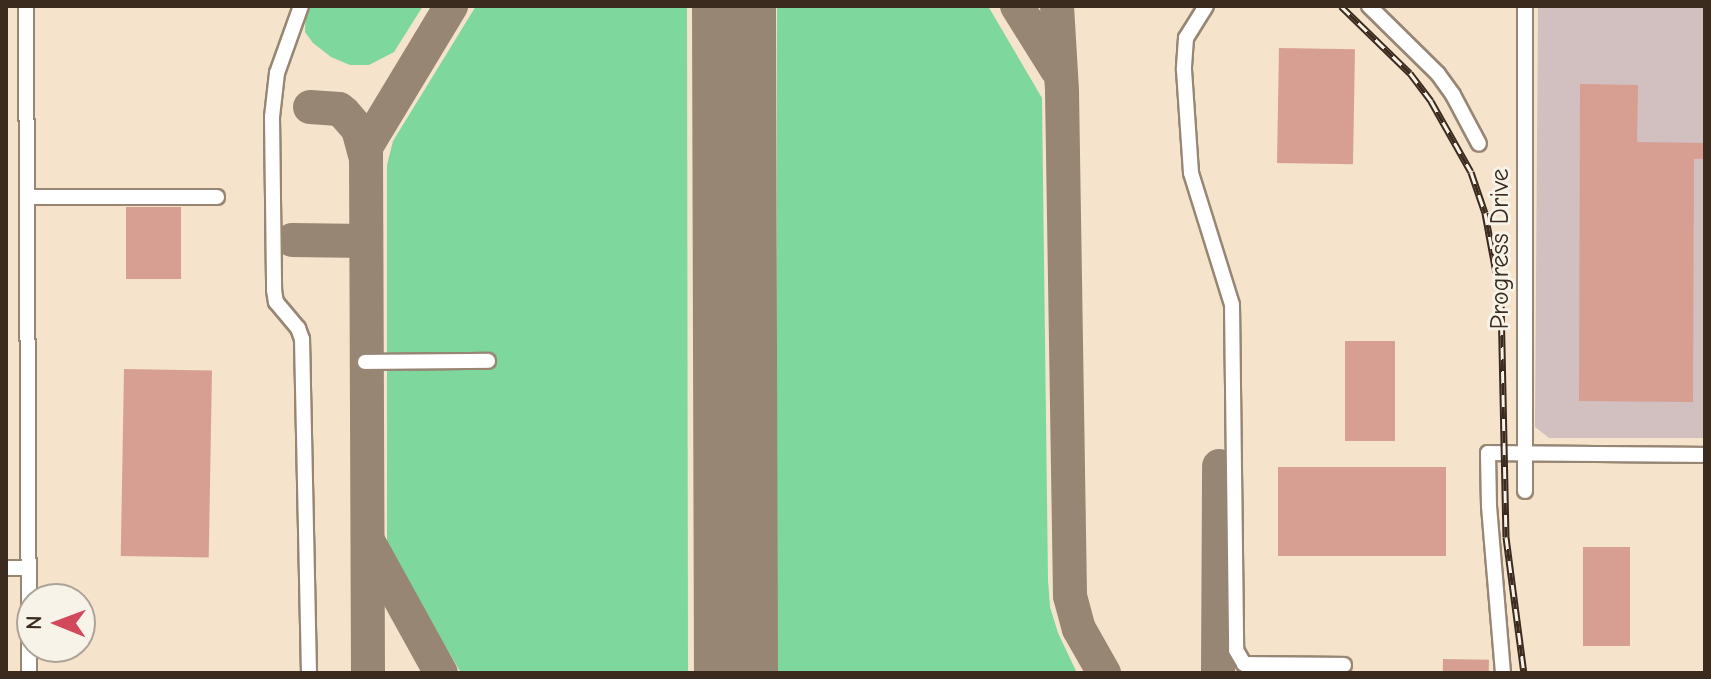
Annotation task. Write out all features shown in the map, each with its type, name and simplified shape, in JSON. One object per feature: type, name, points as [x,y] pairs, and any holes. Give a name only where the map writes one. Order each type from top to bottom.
[{"type":"street","points":[[26,6],[29,673]]},
{"type":"street","points":[[301,6],[277,73],[272,117],[274,290],[276,302],[298,328],[302,339],[309,673]]},
{"type":"street","points":[[1206,6],[1186,38],[1184,70],[1191,173],[1232,305],[1236,650],[1244,664],[1328,669],[1344,665]]},
{"type":"street","points":[[1369,6],[1438,74],[1479,144]]},
{"type":"street","name":"Progress Drive","points":[[1525,6],[1525,491]]},
{"type":"street","points":[[27,197],[217,197]]},
{"type":"street","points":[[365,362],[488,361]]},
{"type":"street","points":[[1503,673],[1489,506],[1488,453],[1525,456],[1705,455]]},
{"type":"street","points":[[6,568],[28,568]]},
{"type":"shaded area","points":[[1538,6],[1705,6],[1705,438],[1549,438],[1535,427]]},
{"type":"green space","points":[[306,6],[423,6],[394,52],[369,65],[350,65],[331,57],[313,43],[305,32]]},
{"type":"green space","points":[[476,6],[687,6],[688,673],[461,673],[387,547],[387,165],[393,141]]},
{"type":"green space","points":[[777,6],[988,6],[1042,98],[1048,580],[1050,607],[1058,633],[1077,673],[777,673]]},
{"type":"building","points":[[1279,48],[1355,49],[1353,164],[1277,163]]},
{"type":"building","points":[[1580,84],[1638,85],[1637,142],[1705,143],[1705,159],[1694,159],[1693,402],[1579,401]]},
{"type":"building","points":[[126,207],[181,207],[181,279],[126,279]]},
{"type":"building","points":[[1345,341],[1395,341],[1395,441],[1345,441]]},
{"type":"building","points":[[124,369],[212,371],[209,558],[121,556]]},
{"type":"building","points":[[1278,467],[1446,467],[1446,556],[1278,556]]},
{"type":"building","points":[[1583,547],[1630,547],[1630,646],[1583,646]]},
{"type":"building","points":[[1443,659],[1489,660],[1489,673],[1443,673]]},
{"type":"taxiway","points":[[368,673],[366,147],[451,6]]},
{"type":"taxiway","points":[[1017,6],[1057,70]]},
{"type":"taxiway","points":[[1057,6],[1062,91],[1070,596],[1079,629],[1104,673]]},
{"type":"taxiway","points":[[310,107],[339,109],[344,113],[358,129],[366,159]]},
{"type":"taxiway","points":[[292,240],[365,241]]},
{"type":"taxiway","points":[[1218,673],[1219,466]]},
{"type":"taxiway","points":[[368,541],[441,673]]},
{"type":"runway","points":[[734,6],[736,673]]},
{"type":"railway","points":[[1341,6],[1410,73],[1431,101],[1471,172],[1485,213],[1501,299],[1506,537],[1524,673]]}]
